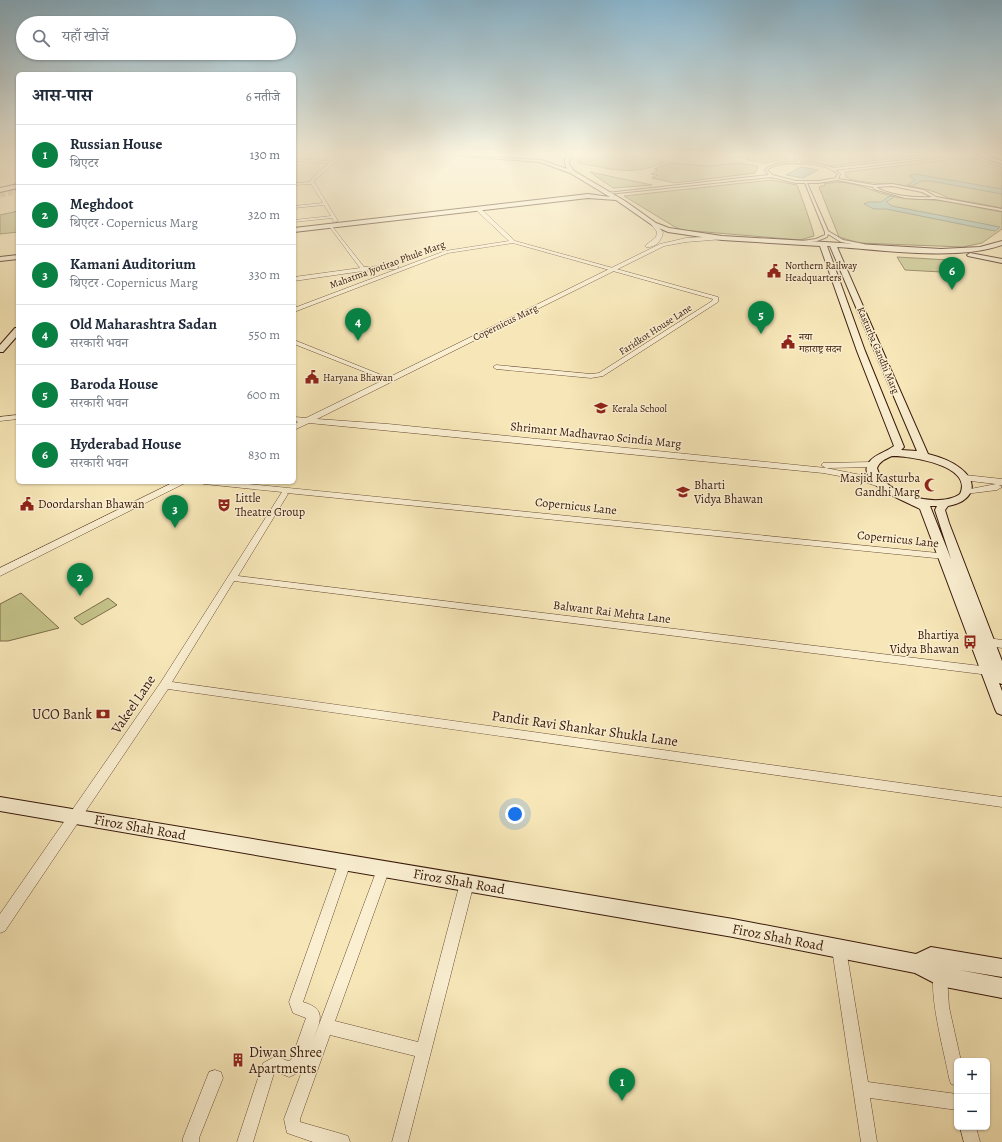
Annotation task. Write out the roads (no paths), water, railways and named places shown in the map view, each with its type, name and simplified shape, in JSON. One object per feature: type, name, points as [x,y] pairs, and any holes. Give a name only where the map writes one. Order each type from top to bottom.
[{"type":"main road","points":[[296,226],[452,208]]},
{"type":"main road","points":[[296,230],[333,221],[484,208]]},
{"type":"main road","points":[[631,208],[654,224],[684,234],[722,238],[941,251],[971,251],[989,248],[1002,243]]},
{"type":"main road","name":"Kasturba Gandhi Marg","points":[[823,244],[861,351],[899,447],[891,453]]},
{"type":"main road","name":"Kasturba Gandhi Marg","points":[[834,245],[924,455]]},
{"type":"main road","points":[[941,251],[992,258],[1002,261]]},
{"type":"main road","points":[[0,259],[16,257]]},
{"type":"main road","points":[[0,263],[16,261]]},
{"type":"main road","points":[[0,350],[16,332]]},
{"type":"main road","points":[[916,501],[944,503],[955,501],[963,497],[968,492],[968,485],[965,478],[948,464],[924,455],[912,453],[891,453],[880,457],[872,465],[872,472],[876,479],[882,485],[899,495],[916,501],[925,507],[989,671],[1002,709]]},
{"type":"main road","points":[[944,503],[940,510],[943,523],[1002,678]]},
{"type":"main road","name":"Firoz Shah Road","points":[[0,804],[726,927],[917,964],[940,976],[1002,988]]},
{"type":"main road","points":[[917,964],[931,956],[1002,968]]},
{"type":"street","points":[[327,208],[362,269]]},
{"type":"street","points":[[817,208],[827,232],[842,241],[874,247]]},
{"type":"street","points":[[478,209],[513,242]]},
{"type":"street","points":[[296,221],[333,221]]},
{"type":"street","points":[[654,224],[660,232],[658,244]]},
{"type":"street","points":[[800,243],[823,238],[827,232]]},
{"type":"street","name":"Copernicus Marg","points":[[302,420],[658,244],[686,240],[722,238]]},
{"type":"street","name":"Mahatma Jyotirao Phule Marg","points":[[296,309],[447,252],[513,242],[610,268]]},
{"type":"street","points":[[296,279],[362,269],[405,267]]},
{"type":"street","name":"Copernicus Marg","points":[[362,390],[382,377],[610,268]]},
{"type":"street","name":"Faridkot House Lane","points":[[496,367],[591,376],[601,375],[715,302],[716,298],[710,295],[610,268]]},
{"type":"street","points":[[296,343],[382,377]]},
{"type":"street","points":[[0,419],[16,418]]},
{"type":"street","name":"Shrimant Madhavrao Scindia Marg","points":[[302,420],[400,422],[824,465],[872,465]]},
{"type":"street","name":"Shrimant Madhavrao Scindia Marg","points":[[302,420],[388,427],[823,470],[858,477],[882,485]]},
{"type":"street","points":[[965,478],[1002,482]]},
{"type":"street","points":[[0,565],[165,484]]},
{"type":"street","points":[[0,572],[178,484]]},
{"type":"street","name":"Copernicus Lane","points":[[224,484],[945,556]]},
{"type":"street","points":[[968,492],[1002,486]]},
{"type":"street","name":"Vakeel Lane","points":[[0,926],[165,685],[284,494]]},
{"type":"street","name":"Balwant Rai Mehta Lane","points":[[232,578],[989,671]]},
{"type":"street","points":[[988,642],[1002,644]]},
{"type":"street","name":"Pandit Ravi Shankar Shukla Lane","points":[[165,685],[1002,802]]},
{"type":"street","points":[[245,1142],[268,1068],[276,1064],[289,1069],[297,1065],[312,1020],[312,1015],[309,1011],[298,1008],[296,1002],[346,862]]},
{"type":"street","points":[[342,1142],[293,1127],[292,1119],[384,868]]},
{"type":"street","points":[[400,1142],[467,883]]},
{"type":"street","points":[[840,949],[869,1142]]},
{"type":"street","points":[[940,976],[942,1007],[954,1064]]},
{"type":"street","points":[[326,1026],[424,1051]]},
{"type":"street","points":[[191,1142],[215,1078]]},
{"type":"street","points":[[861,1089],[954,1102]]},
{"type":"street","points":[[969,1130],[972,1142]]},
{"type":"place","name":"Northern Railway Headquarters","points":[[774,271]]},
{"type":"place","name":"Hyderabad House","points":[[952,290]]},
{"type":"place","name":"Baroda House","points":[[761,334]]},
{"type":"place","name":"Old Maharashtra Sadan","points":[[358,341]]},
{"type":"place","name":"नया महाराष्ट्र सदन","points":[[788,342]]},
{"type":"place","name":"Haryana Bhawan","points":[[312,377]]},
{"type":"place","name":"Kerala School","points":[[601,408]]},
{"type":"place","name":"Masjid Kasturba Gandhi Marg","points":[[931,485]]},
{"type":"place","name":"Bharti Vidya Bhawan","points":[[683,492]]},
{"type":"place","name":"Doordarshan Bhawan","points":[[27,504]]},
{"type":"place","name":"Little Theatre Group","points":[[224,505]]},
{"type":"place","name":"Kamani Auditorium","points":[[175,528]]},
{"type":"place","name":"Meghdoot","points":[[80,596]]},
{"type":"place","name":"Bhartiya Vidya Bhawan","points":[[970,642]]},
{"type":"place","name":"UCO Bank","points":[[103,714]]},
{"type":"place","name":"Diwan Shree Apartments","points":[[238,1060]]},
{"type":"place","name":"Russian House","points":[[622,1101]]}]
